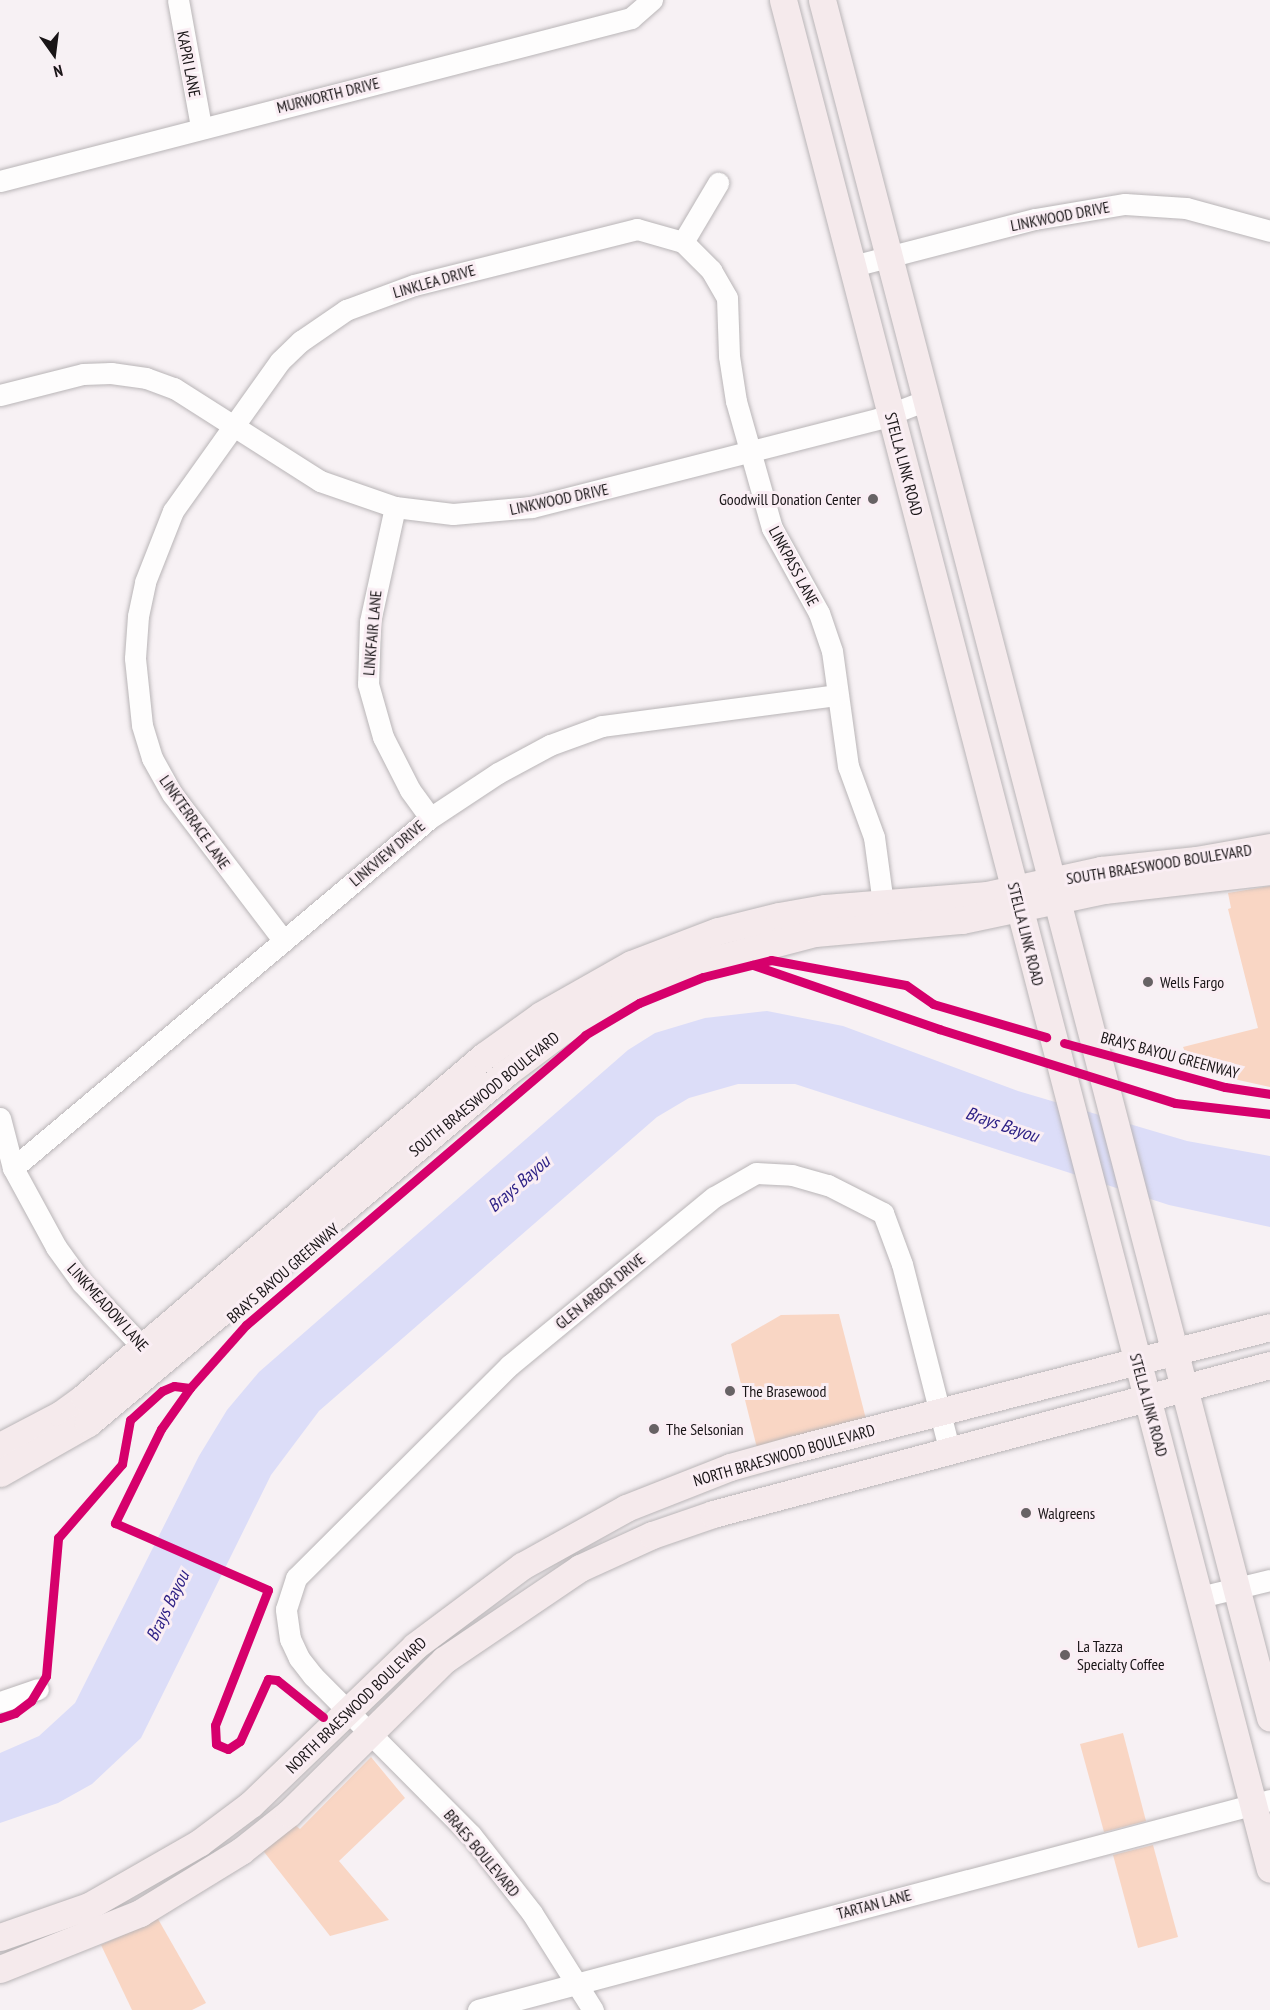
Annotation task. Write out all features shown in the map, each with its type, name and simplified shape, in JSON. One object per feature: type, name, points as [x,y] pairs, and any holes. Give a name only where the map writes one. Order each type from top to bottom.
[{"type":"main road","points":[[822,0],[1270,1718]]},
{"type":"main road","points":[[784,2],[822,87],[833,93],[846,89]]},
{"type":"main road","name":"STELLA LINK ROAD","points":[[784,2],[1096,1213],[1200,1597],[1262,1802],[1270,1869]]},
{"type":"main road","points":[[930,565],[967,554]]},
{"type":"main road","name":"SOUTH BRAESWOOD BOULEVARD","points":[[0,1446],[61,1414],[151,1356],[506,1073],[562,1031],[624,993],[689,966],[815,933],[954,921],[1017,900],[1054,891],[1104,890],[1195,870],[1270,847]]},
{"type":"main road","name":"SOUTH BRAESWOOD BOULEVARD","points":[[1195,870],[1270,871]]},
{"type":"main road","name":"SOUTH BRAESWOOD BOULEVARD","points":[[0,1473],[88,1423],[151,1356],[484,1056],[540,1015],[632,964],[718,931],[814,910],[947,900],[1017,900]]},
{"type":"main road","name":"NORTH BRAESWOOD BOULEVARD","points":[[0,1937],[85,1907],[200,1843],[251,1804],[349,1713],[416,1646],[550,1548],[626,1508],[719,1471],[1270,1327]]},
{"type":"main road","name":"NORTH BRAESWOOD BOULEVARD","points":[[0,1969],[96,1932],[189,1885],[241,1851],[289,1813],[444,1660],[579,1568],[652,1535],[713,1514],[949,1449],[1270,1365]]},
{"type":"main road","points":[[550,1548],[579,1568]]},
{"type":"main road","points":[[85,1907],[96,1932]]},
{"type":"street","name":"KAPRI LANE","points":[[178,0],[201,127]]},
{"type":"street","name":"MURWORTH DRIVE","points":[[0,181],[201,127],[631,18],[652,1]]},
{"type":"street","points":[[683,242],[718,183]]},
{"type":"street","name":"LINKWOOD DRIVE","points":[[852,266],[1035,219],[1125,204],[1186,208],[1270,231]]},
{"type":"street","name":"LINKLEA DRIVE","points":[[232,427],[267,377],[301,341],[346,310],[374,298],[620,231],[655,231],[683,242]]},
{"type":"street","name":"LINKPASS LANE","points":[[683,242],[711,270],[727,298],[731,379],[750,453],[772,528],[819,613],[832,651],[848,766],[874,837],[883,904]]},
{"type":"street","name":"LINKWOOD DRIVE","points":[[0,395],[83,374],[130,375],[174,388],[320,481],[395,507],[453,514],[507,511],[750,453],[891,415],[927,400]]},
{"type":"street","name":"LINKTERRACE LANE","points":[[232,427],[174,511],[145,582],[135,658],[138,688],[152,758],[172,794],[283,940]]},
{"type":"street","name":"LINKFAIR LANE","points":[[395,507],[370,622],[368,684],[383,737],[410,790],[430,818]]},
{"type":"street","name":"LINKVIEW DRIVE","points":[[13,1168],[430,818],[498,773],[550,745],[584,732],[647,718],[837,695]]},
{"type":"street","name":"LINKMEADOW LANE","points":[[0,1118],[13,1168],[56,1247],[82,1283],[151,1356]]},
{"type":"street","name":"GLEN ARBOR DRIVE","points":[[349,1713],[313,1676],[290,1639],[286,1609],[296,1578],[510,1365],[714,1197],[744,1178],[771,1172],[792,1175],[857,1196],[883,1213],[902,1264],[949,1449]]},
{"type":"street","points":[[1200,1597],[1270,1580]]},
{"type":"street","points":[[0,1702],[38,1689]]},
{"type":"street","name":"BRAES BOULEVARD","points":[[349,1713],[471,1835],[532,1913],[593,2010]]},
{"type":"street","name":"TARTAN LANE","points":[[478,2010],[1262,1802]]},
{"type":"shaded area","points":[[1270,886],[1270,1087],[1193,1070],[1183,1047],[1258,1028],[1228,909],[1231,908],[1228,893]]},
{"type":"shaded area","points":[[839,1314],[866,1419],[757,1448],[731,1344],[781,1315]]},
{"type":"shaded area","points":[[1123,1733],[1146,1821],[1104,1832],[1080,1744]]},
{"type":"shaded area","points":[[371,1757],[405,1798],[339,1861],[389,1920],[330,1936],[261,1848],[294,1824],[300,1829]]},
{"type":"shaded area","points":[[1153,1845],[1178,1937],[1138,1948],[1113,1855]]},
{"type":"shaded area","points":[[158,1919],[206,2003],[192,2010],[132,2010],[101,1945]]},
{"type":"water","name":"Brays Bayou","points":[[767,1011],[843,1026],[1018,1091],[1187,1141],[1270,1156],[1270,1227],[1169,1205],[795,1084],[738,1084],[689,1098],[657,1117],[319,1411],[271,1475],[141,1738],[92,1784],[58,1803],[0,1823],[0,1753],[39,1736],[75,1703],[199,1456],[227,1410],[259,1372],[628,1050],[655,1033],[705,1018]]},
{"type":"cycle path","name":"BRAYS BAYOU GREENWAY","points":[[0,1718],[15,1713],[31,1701],[46,1676],[58,1538],[122,1464],[130,1420],[162,1391],[174,1386],[190,1388],[246,1325],[585,1035],[639,1003],[703,977],[771,960],[906,985],[933,1004],[1046,1037]]},
{"type":"cycle path","points":[[753,965],[939,1029],[1175,1103],[1270,1114]]},
{"type":"cycle path","name":"BRAYS BAYOU GREENWAY","points":[[1064,1043],[1225,1087],[1270,1094]]},
{"type":"cycle path","points":[[190,1388],[161,1429],[115,1523],[268,1590],[215,1725],[216,1744],[228,1749],[240,1741],[268,1679],[277,1680],[323,1717]]},
{"type":"place","name":"Goodwill Donation Center","points":[[873,499]]},
{"type":"place","name":"Wells Fargo","points":[[1148,982]]},
{"type":"place","name":"The Brasewood","points":[[730,1391]]},
{"type":"place","name":"The Selsonian","points":[[654,1429]]},
{"type":"place","name":"Walgreens","points":[[1026,1513]]},
{"type":"place","name":"La Tazza Specialty Coffee","points":[[1065,1655]]}]
